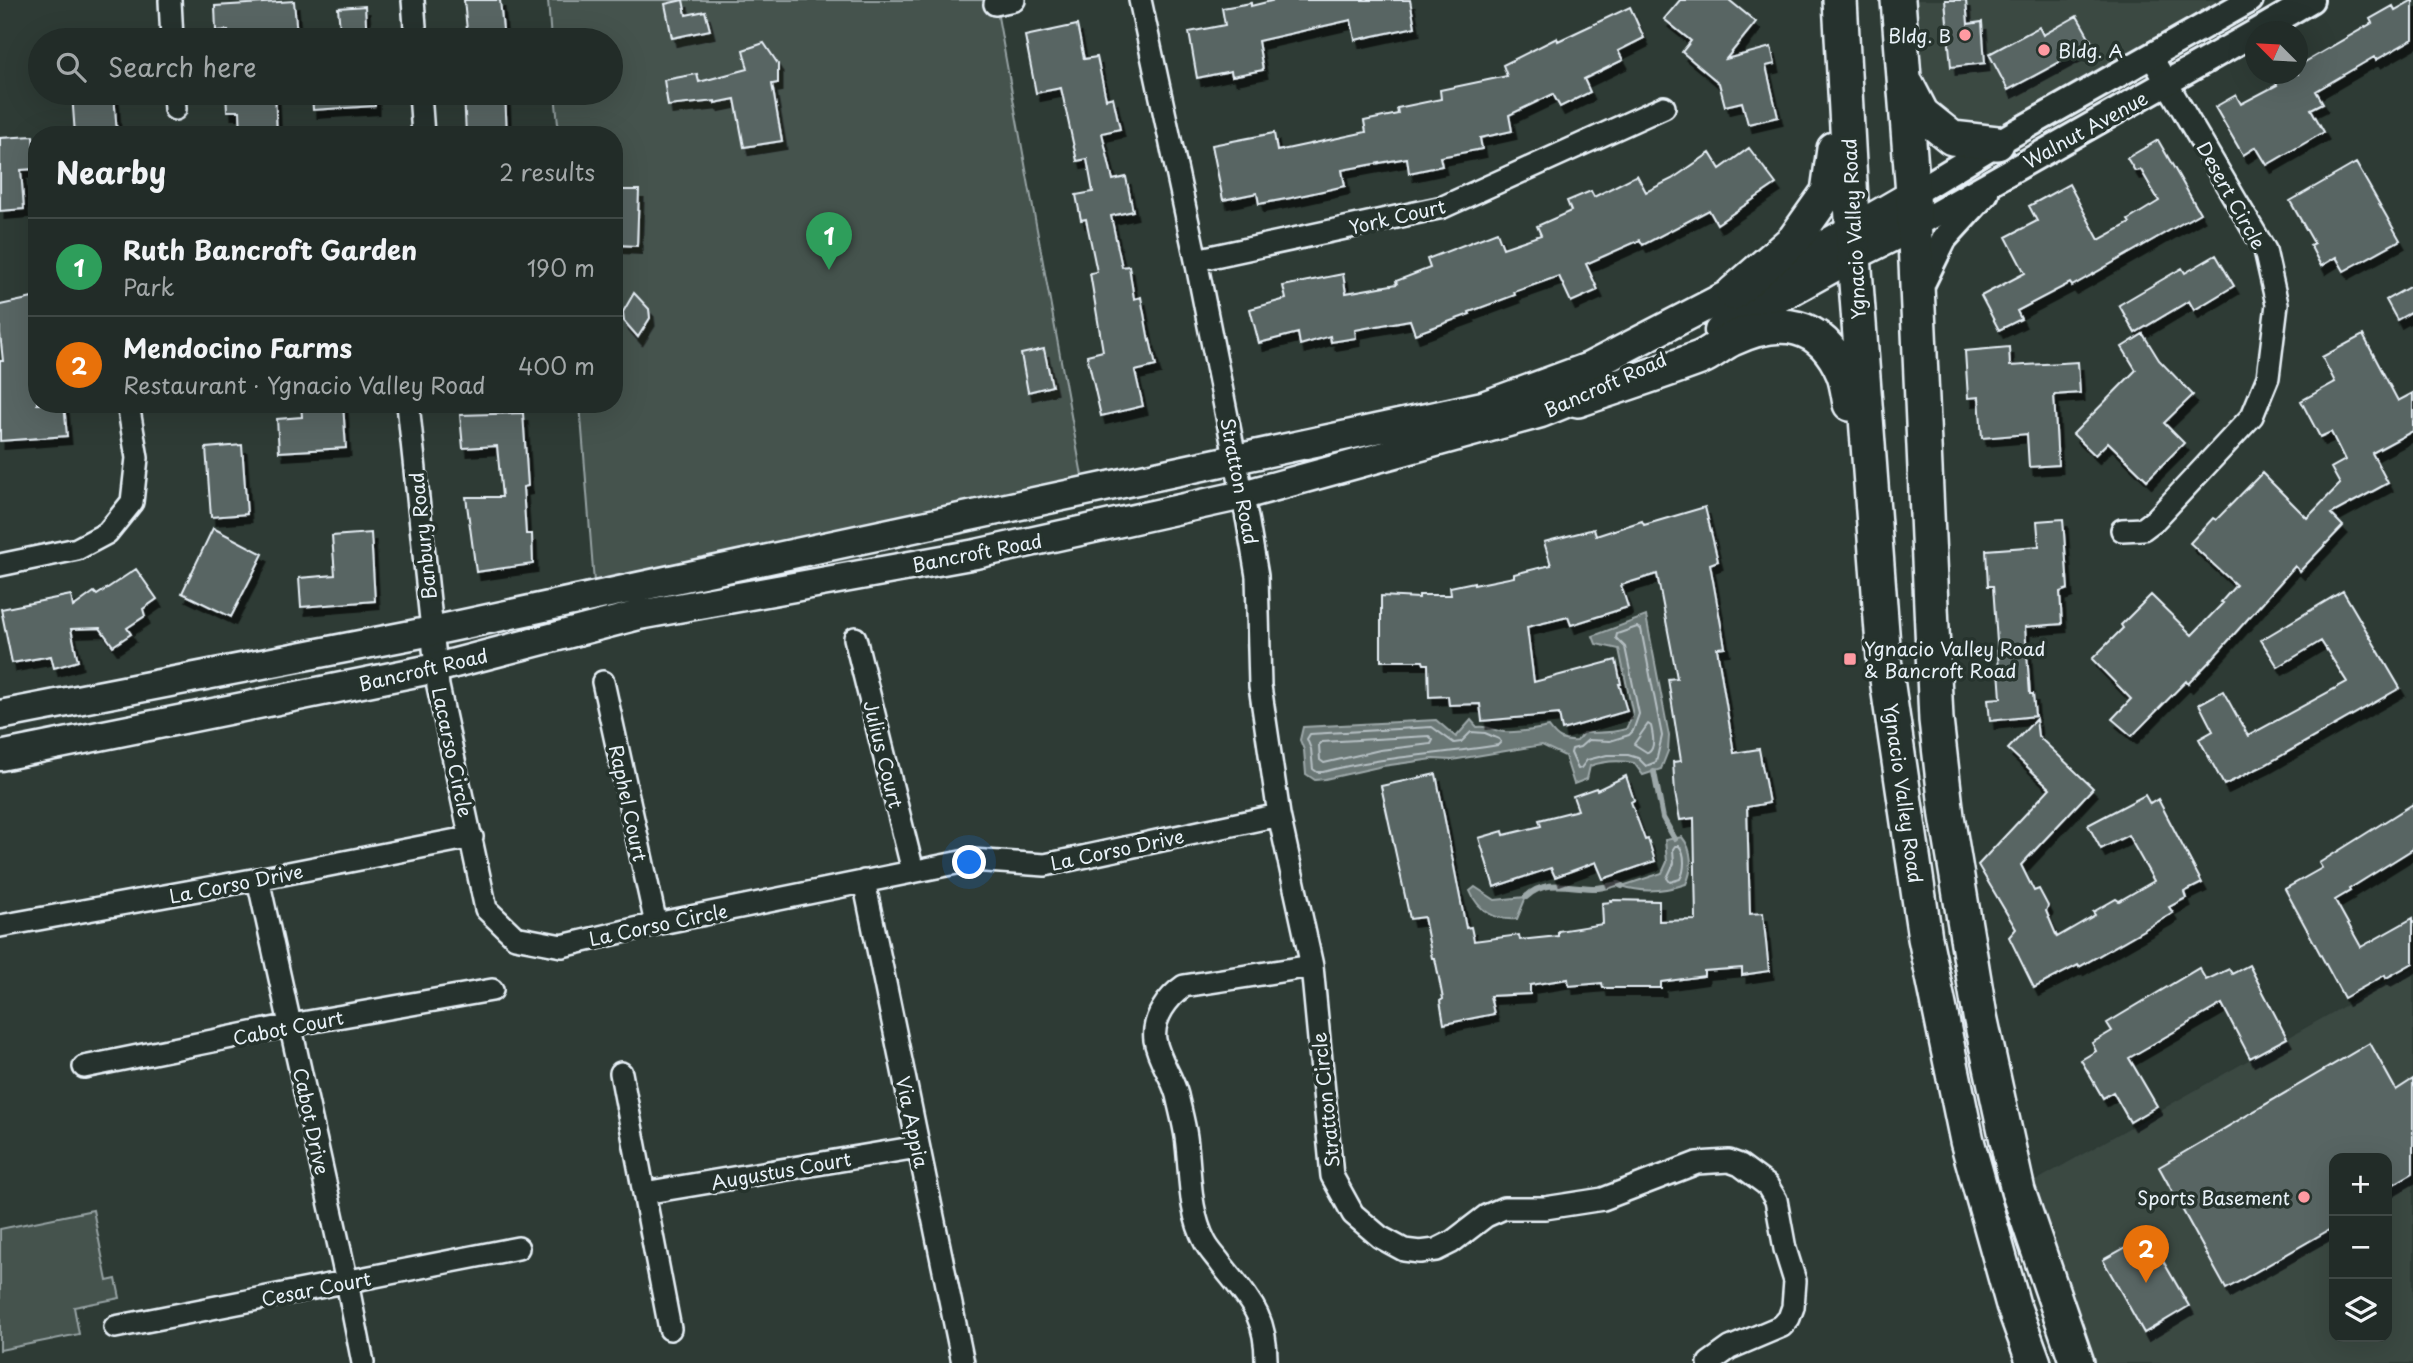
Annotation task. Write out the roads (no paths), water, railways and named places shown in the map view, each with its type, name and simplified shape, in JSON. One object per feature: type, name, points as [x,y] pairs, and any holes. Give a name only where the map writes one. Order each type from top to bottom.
[{"type":"highway","name":"Ygnacio Valley Road","points":[[1898,0],[1913,210],[1936,720],[1947,816],[1980,1016],[2018,1191],[2077,1363]]},
{"type":"highway","name":"Ygnacio Valley Road","points":[[1841,16],[1853,243],[1884,659],[1925,938],[1967,1141],[2013,1304],[2034,1363]]},
{"type":"highway","points":[[1733,293],[1794,240],[1828,192],[1835,147],[1833,95],[1841,16]]},
{"type":"highway","points":[[1904,79],[1922,114],[1952,138],[1997,143]]},
{"type":"highway","points":[[1578,400],[1704,356],[1731,339],[1763,328],[1793,325],[1823,342],[1834,354],[1844,375],[1873,522]]},
{"type":"main road","name":"Bancroft Road","points":[[0,756],[436,668],[639,615],[976,554],[1243,495],[1541,413],[1578,400],[1743,319],[1853,243],[1913,210]]},
{"type":"main road","name":"Bancroft Road","points":[[0,715],[432,631],[1483,406],[1589,366],[1733,293],[1853,243]]},
{"type":"street","points":[[170,0],[171,28]]},
{"type":"street","points":[[413,0],[415,28]]},
{"type":"street","name":"Stratton Road","points":[[1140,0],[1237,460],[1257,576],[1260,686],[1279,815],[1312,966]]},
{"type":"street","name":"Walnut Avenue","points":[[1913,210],[1997,143],[2250,0]]},
{"type":"street","name":"Walnut Avenue","points":[[2275,21],[2311,0]]},
{"type":"street","name":"Walnut Avenue","points":[[1913,210],[2000,178],[2245,38]]},
{"type":"street","name":"Desert Circle","points":[[2122,530],[2143,529],[2155,520],[2252,416],[2268,377],[2277,304],[2265,250],[2151,56]]},
{"type":"street","points":[[421,105],[423,126]]},
{"type":"street","name":"York Court","points":[[1196,260],[1443,207],[1664,107]]},
{"type":"street","points":[[1917,296],[1944,239],[2000,178]]},
{"type":"street","points":[[0,565],[77,549],[107,533],[132,502],[137,458],[130,413]]},
{"type":"street","name":"Banbury Road","points":[[409,413],[436,668]]},
{"type":"street","name":"Julius Court","points":[[855,638],[914,871]]},
{"type":"street","name":"Lacarso Circle","points":[[436,668],[472,837]]},
{"type":"street","name":"Raphel Court","points":[[603,682],[656,924]]},
{"type":"street","name":"La Corso Drive","points":[[914,871],[971,860],[1045,865],[1279,815]]},
{"type":"street","name":"La Corso Drive","points":[[0,926],[472,837]]},
{"type":"street","name":"La Corso Circle","points":[[472,837],[486,909],[515,937],[562,946],[914,871]]},
{"type":"street","name":"Cabot Drive","points":[[258,879],[363,1363]]},
{"type":"street","name":"Via Appia","points":[[864,881],[963,1363]]},
{"type":"street","points":[[1266,1363],[1265,1331],[1257,1311],[1206,1244],[1197,1224],[1191,1198],[1186,1135],[1176,1091],[1155,1039],[1156,1024],[1162,1008],[1173,993],[1184,986],[1312,966]]},
{"type":"street","name":"Stratton Circle","points":[[1312,966],[1332,1176],[1353,1214],[1380,1237],[1404,1250],[1436,1250],[1452,1242],[1486,1216],[1504,1208],[1545,1208],[1603,1199],[1697,1163],[1729,1161],[1740,1165],[1767,1185],[1776,1200],[1785,1249],[1795,1281],[1793,1307],[1782,1326],[1730,1348],[1709,1363]]},
{"type":"street","name":"Cabot Court","points":[[84,1067],[291,1025],[492,990]]},
{"type":"street","points":[[621,1073],[670,1329]]},
{"type":"street","name":"Augustus Court","points":[[644,1193],[918,1147]]},
{"type":"street","name":"Cesar Court","points":[[115,1327],[518,1248]]},
{"type":"water","points":[[1646,616],[1669,736],[1668,751],[1661,769],[1643,775],[1634,763],[1601,763],[1590,766],[1587,779],[1574,784],[1565,756],[1542,745],[1452,760],[1433,759],[1383,766],[1325,779],[1315,780],[1306,774],[1304,750],[1300,740],[1303,727],[1436,720],[1456,737],[1471,720],[1477,727],[1504,732],[1549,727],[1567,741],[1577,741],[1583,733],[1626,729],[1633,715],[1619,649],[1596,644],[1593,636]]},
{"type":"water","points":[[1682,837],[1691,860],[1686,884],[1654,890],[1622,886],[1662,873],[1667,862],[1665,840]]},
{"type":"water","points":[[1475,887],[1495,900],[1526,897],[1517,919],[1495,916],[1483,909],[1470,891]]},
{"type":"waterway","points":[[1654,772],[1663,818],[1675,839]]},
{"type":"waterway","points":[[1526,897],[1534,891],[1550,886],[1622,886]]},
{"type":"place","name":"Bldg. B","points":[[1965,35]]},
{"type":"place","name":"Bldg. A","points":[[2044,50]]},
{"type":"place","name":"Ruth Bancroft Garden","points":[[829,270]]},
{"type":"place","name":"Ygnacio Valley Road & Bancroft Road","points":[[1850,659]]},
{"type":"place","name":"Sports Basement","points":[[2304,1197]]},
{"type":"place","name":"Mendocino Farms","points":[[2146,1283]]}]
